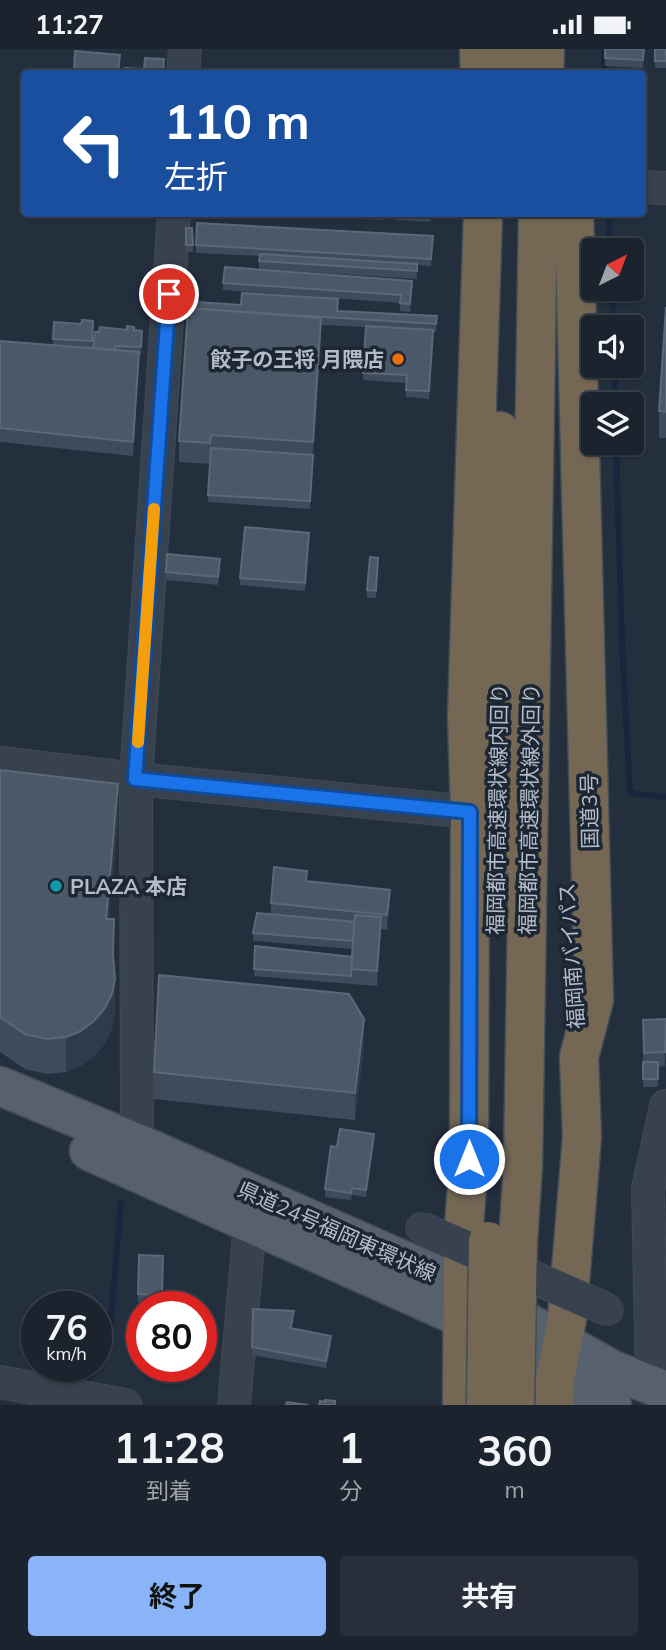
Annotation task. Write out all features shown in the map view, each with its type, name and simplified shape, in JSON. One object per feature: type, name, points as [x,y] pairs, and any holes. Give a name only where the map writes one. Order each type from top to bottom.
[{"type":"highway","points":[[472,49],[472,70]]},
{"type":"highway","points":[[481,49],[481,70]]},
{"type":"highway","points":[[507,70],[508,49]]},
{"type":"highway","points":[[544,70],[545,49]]},
{"type":"highway","points":[[561,49],[562,70]]},
{"type":"highway","points":[[569,49],[570,70]]},
{"type":"highway","points":[[462,1405],[463,1238],[484,971],[484,766],[498,464],[495,265],[491,217]]},
{"type":"highway","points":[[469,1159],[470,812],[467,716],[491,217]]},
{"type":"highway","name":"福岡都市高速環状線内回り","points":[[486,1405],[495,962],[491,217]]},
{"type":"highway","name":"福岡都市高速環状線外回り","points":[[515,1405],[526,976],[538,217]]},
{"type":"highway","name":"福岡南バイパス","points":[[565,217],[562,466],[567,907],[570,997],[579,1057]]},
{"type":"highway","name":"国道3号","points":[[554,1393],[567,1319],[582,1137],[579,1057],[594,1000],[574,217]]},
{"type":"main road","name":"県道24号福岡東環状線","points":[[0,1086],[137,1143],[464,1303],[563,1340],[613,1370],[659,1388]]},
{"type":"main road","points":[[0,1111],[250,1224],[464,1303],[554,1393],[612,1405]]},
{"type":"street","points":[[183,70],[185,49]]},
{"type":"street","points":[[646,187],[666,188]]},
{"type":"street","points":[[137,1143],[135,779],[174,217]]},
{"type":"street","points":[[0,762],[135,779],[470,812]]},
{"type":"street","points":[[659,1388],[648,1189],[666,1106]]},
{"type":"street","points":[[234,1405],[250,1224]]},
{"type":"street","points":[[421,1228],[608,1310]]},
{"type":"street","points":[[0,1382],[125,1405]]},
{"type":"building","points":[[605,49],[644,49],[643,60],[605,58]]},
{"type":"building","points":[[655,49],[666,49],[666,61],[655,61]]},
{"type":"building","points":[[75,51],[120,55],[118,70],[74,70]]},
{"type":"building","points":[[145,58],[164,59],[163,70],[125,70],[125,68],[144,69]]},
{"type":"building","points":[[197,223],[433,236],[431,259],[196,245]]},
{"type":"building","points":[[186,228],[192,228],[193,245],[186,245]]},
{"type":"building","points":[[260,254],[417,264],[417,271],[259,261]]},
{"type":"building","points":[[225,267],[412,281],[410,304],[400,303],[401,295],[223,283]]},
{"type":"building","points":[[242,293],[338,299],[337,311],[437,316],[436,324],[182,308],[182,301],[241,305]]},
{"type":"building","points":[[666,307],[666,412],[659,411]]},
{"type":"building","points":[[188,308],[321,318],[313,442],[211,435],[210,443],[179,441]]},
{"type":"building","points":[[82,320],[93,321],[92,341],[53,339],[54,322],[81,324]]},
{"type":"building","points":[[127,326],[142,331],[141,347],[115,346],[115,350],[93,348],[95,332],[99,332],[100,327],[127,330]]},
{"type":"building","name":"餃子の王将 月隈店","points":[[366,326],[433,330],[429,391],[406,390],[407,375],[363,373]]},
{"type":"building","points":[[0,341],[139,352],[133,442],[0,428]]},
{"type":"building","points":[[211,448],[313,455],[310,501],[208,495]]},
{"type":"building","points":[[245,527],[309,533],[305,583],[240,578]]},
{"type":"building","points":[[167,554],[220,559],[218,577],[166,572]]},
{"type":"building","points":[[370,557],[378,558],[376,591],[367,590]]},
{"type":"building","name":"PLAZA 本店","points":[[0,770],[118,784],[106,919],[114,919],[115,979],[112,994],[94,1021],[79,1032],[66,1037],[47,1039],[25,1034],[0,1017]]},
{"type":"building","points":[[274,867],[307,871],[306,881],[390,890],[387,915],[271,903]]},
{"type":"building","points":[[257,913],[355,922],[353,941],[253,933]]},
{"type":"building","points":[[355,915],[381,917],[377,971],[351,969]]},
{"type":"building","points":[[255,946],[352,957],[351,976],[254,969]]},
{"type":"building","points":[[159,975],[349,994],[364,1019],[355,1093],[154,1072]]},
{"type":"building","points":[[666,1019],[665,1052],[644,1053],[643,1020]]},
{"type":"building","points":[[643,1062],[658,1062],[658,1079],[643,1079]]},
{"type":"building","points":[[340,1129],[374,1134],[366,1190],[352,1188],[351,1193],[325,1189],[331,1146],[337,1147]]},
{"type":"building","points":[[139,1255],[163,1256],[162,1291],[138,1291]]},
{"type":"building","points":[[253,1309],[294,1311],[290,1328],[331,1336],[326,1361],[252,1347]]},
{"type":"building","points":[[320,1401],[335,1401],[335,1405],[319,1405]]},
{"type":"building","points":[[287,1402],[308,1405],[286,1405]]},
{"type":"waterway","points":[[604,49],[604,70]]},
{"type":"waterway","points":[[609,217],[610,238]]},
{"type":"waterway","points":[[612,301],[613,315]]},
{"type":"waterway","points":[[614,378],[615,392]]},
{"type":"waterway","points":[[616,455],[630,793],[666,797]]},
{"type":"waterway","points":[[82,1383],[95,1372],[109,1341],[121,1203]]},
{"type":"slow traffic","points":[[138,742],[154,509]]},
{"type":"place","name":"餃子の王将 月隈店","points":[[398,359]]},
{"type":"place","name":"PLAZA 本店","points":[[56,886]]},
{"type":"route","points":[[169,294],[135,779],[470,812],[469,1159]]}]
